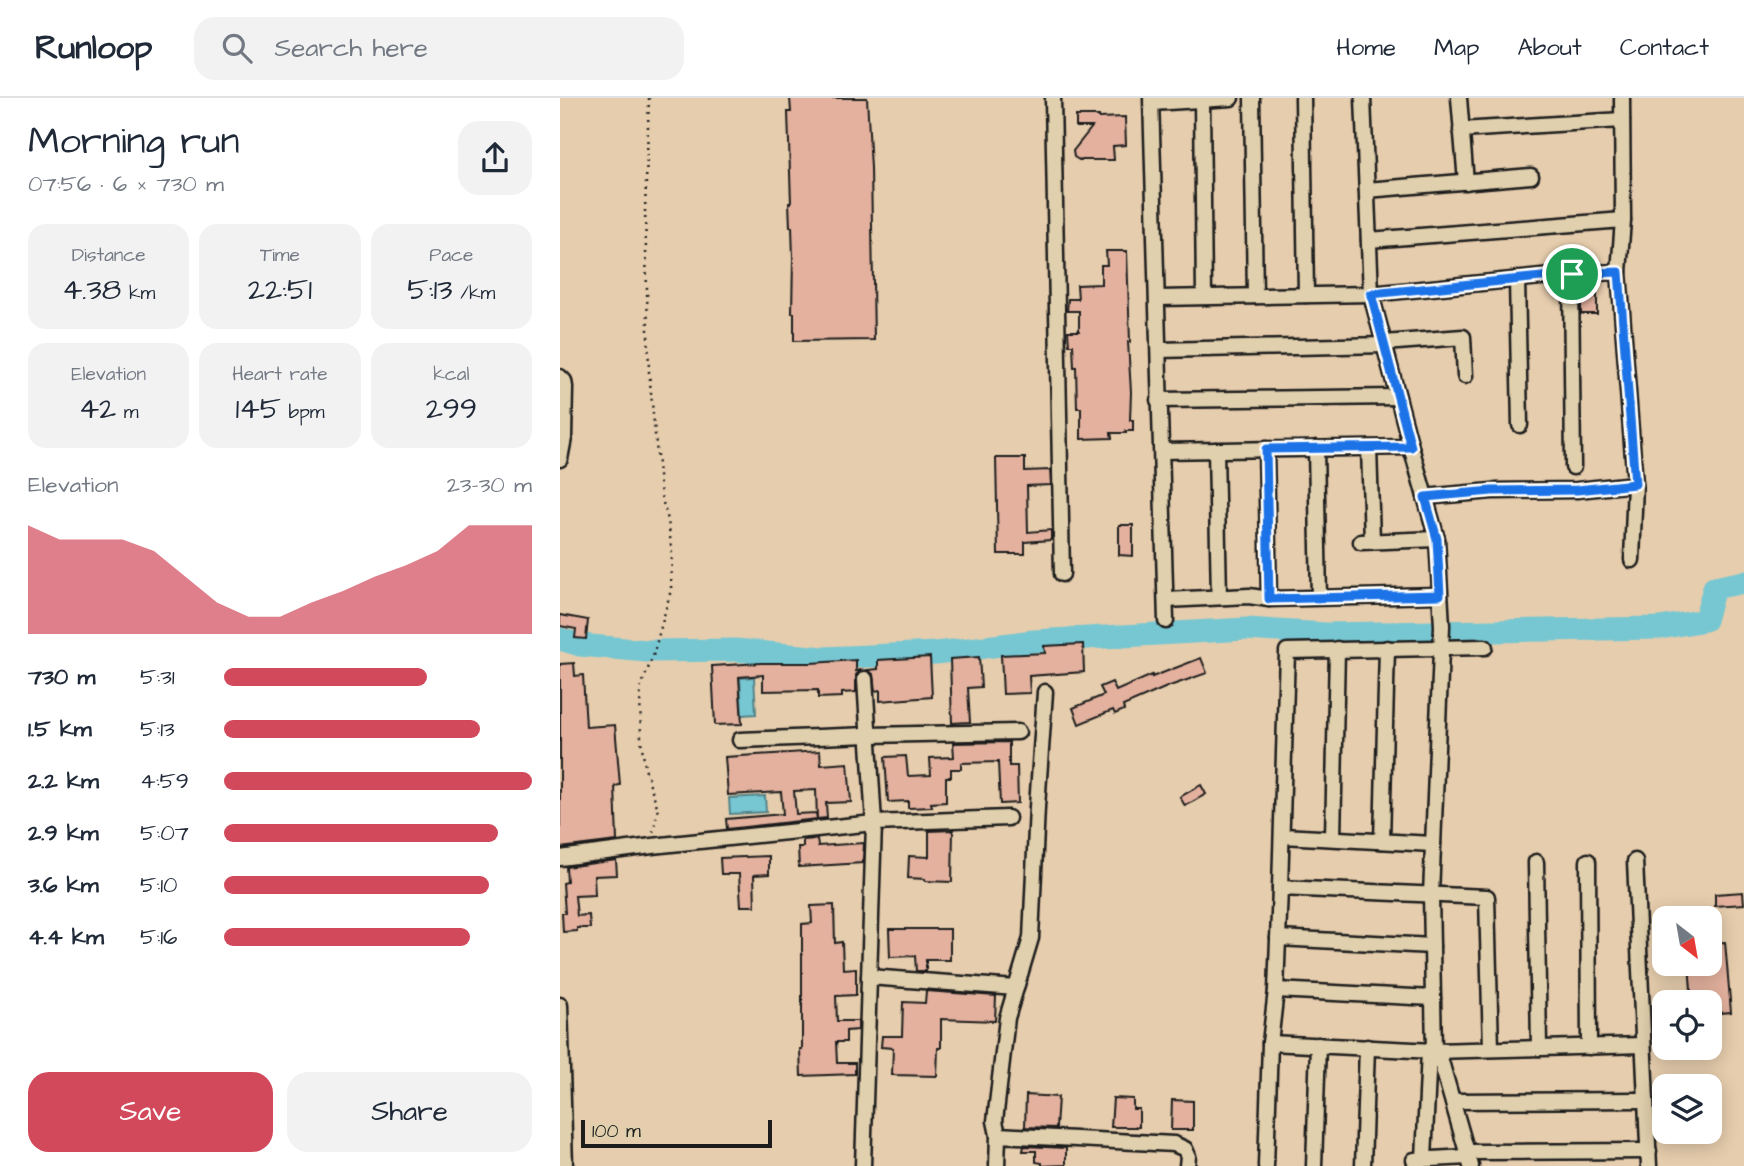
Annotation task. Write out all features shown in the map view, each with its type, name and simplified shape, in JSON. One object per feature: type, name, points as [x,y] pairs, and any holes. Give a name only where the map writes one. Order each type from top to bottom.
[{"type":"street","points":[[1053,98],[1062,574]]},
{"type":"street","points":[[1166,621],[1152,101],[1231,98]]},
{"type":"street","points":[[1252,98],[1255,296]]},
{"type":"street","points":[[1303,98],[1306,295]]},
{"type":"street","points":[[1363,98],[1371,294],[1437,539],[1440,595],[1441,638],[1431,895],[1434,1051],[1419,1160],[1649,1159],[1635,861]]},
{"type":"street","points":[[1459,98],[1466,182]]},
{"type":"street","points":[[1622,98],[1623,220],[1619,272],[1635,484],[1632,560]]},
{"type":"street","points":[[1202,100],[1204,297]]},
{"type":"street","points":[[1461,130],[1622,120]]},
{"type":"street","points":[[1367,190],[1531,176]]},
{"type":"street","points":[[1369,240],[1623,220]]},
{"type":"street","points":[[1157,298],[1371,294],[1572,274],[1619,272]]},
{"type":"street","points":[[1572,274],[1573,467]]},
{"type":"street","points":[[1517,279],[1520,425]]},
{"type":"street","points":[[1159,350],[1384,344],[1463,337],[1465,376]]},
{"type":"street","points":[[560,377],[565,387],[564,438],[560,459]]},
{"type":"street","points":[[1159,400],[1398,397]]},
{"type":"street","points":[[1162,450],[1411,447]]},
{"type":"street","points":[[1316,448],[1319,597]]},
{"type":"street","points":[[1369,448],[1366,542],[1437,539]]},
{"type":"street","points":[[1266,449],[1269,599]]},
{"type":"street","points":[[1216,450],[1219,597]]},
{"type":"street","points":[[1425,497],[1492,491],[1577,490],[1635,484]]},
{"type":"street","points":[[1166,600],[1249,596],[1269,599],[1440,595]]},
{"type":"street","points":[[1266,1166],[1270,1043],[1276,990],[1287,651],[1387,648],[1441,638],[1485,647]]},
{"type":"street","points":[[1382,841],[1387,648]]},
{"type":"street","points":[[1333,838],[1337,649]]},
{"type":"street","points":[[863,1166],[874,823],[865,678]]},
{"type":"street","points":[[997,1166],[998,1135],[995,1121],[1007,1018],[1031,938],[1045,692]]},
{"type":"street","points":[[740,740],[1018,732]]},
{"type":"street","points":[[560,858],[874,823],[1008,818]]},
{"type":"street","points":[[1282,836],[1433,844]]},
{"type":"street","points":[[1588,861],[1589,1047]]},
{"type":"street","points":[[1536,862],[1539,1048]]},
{"type":"street","points":[[1280,888],[1487,897],[1490,1049]]},
{"type":"street","points":[[1278,938],[1432,946]]},
{"type":"street","points":[[869,977],[1016,988]]},
{"type":"street","points":[[1276,990],[1433,998]]},
{"type":"street","points":[[560,1005],[565,1166]]},
{"type":"street","points":[[1270,1043],[1434,1051],[1643,1045]]},
{"type":"street","points":[[1314,1166],[1318,1045]]},
{"type":"street","points":[[1363,1166],[1367,1048]]},
{"type":"street","points":[[1434,1051],[1469,1158]]},
{"type":"street","points":[[1452,1101],[1646,1100]]},
{"type":"street","points":[[998,1135],[1174,1144],[1185,1149],[1188,1156],[1187,1166]]},
{"type":"path","points":[[649,98],[645,210],[649,372],[661,496],[668,520],[672,554],[671,590],[653,656],[640,689],[641,741],[646,772],[658,809],[652,846]]},
{"type":"water","points":[[754,677],[756,714],[742,715],[740,678]]},
{"type":"water","points":[[765,796],[766,812],[730,814],[729,798]]},
{"type":"building","points":[[790,98],[867,98],[874,340],[794,341],[792,227],[789,203]]},
{"type":"building","points":[[1076,116],[1125,117],[1126,145],[1113,146],[1114,160],[1079,160],[1074,157],[1073,151],[1092,127],[1076,127]]},
{"type":"building","points":[[1106,251],[1127,251],[1130,420],[1133,420],[1133,431],[1111,433],[1112,438],[1081,439],[1081,408],[1077,408],[1076,367],[1068,331],[1079,331],[1079,311],[1067,311],[1068,299],[1078,299],[1077,285],[1101,284],[1101,265],[1107,265]]},
{"type":"building","points":[[1581,295],[1597,295],[1597,314],[1581,314]]},
{"type":"building","points":[[996,458],[1025,458],[1025,471],[1050,470],[1051,485],[1027,486],[1028,532],[1051,530],[1051,540],[1025,542],[1025,554],[998,554]]},
{"type":"building","points":[[1119,525],[1133,525],[1133,556],[1119,555]]},
{"type":"building","points":[[560,615],[588,620],[586,639],[575,638],[576,629],[560,626]]},
{"type":"building","points":[[1083,644],[1084,672],[1029,676],[1030,693],[1003,694],[1001,655],[1045,653],[1044,646]]},
{"type":"building","points":[[930,657],[932,697],[880,701],[880,690],[875,691],[873,674],[868,670],[878,669],[878,660]]},
{"type":"building","points":[[979,657],[981,687],[968,688],[970,722],[952,723],[950,659]]},
{"type":"building","points":[[1201,658],[1207,673],[1123,706],[1124,710],[1115,714],[1113,710],[1079,724],[1073,708],[1104,695],[1100,687],[1112,682],[1116,691]]},
{"type":"building","points":[[856,660],[856,671],[861,670],[856,675],[856,692],[842,693],[842,697],[818,698],[818,690],[763,691],[763,675],[739,677],[742,724],[715,725],[712,666]]},
{"type":"building","points":[[574,663],[575,676],[583,675],[586,727],[615,725],[620,785],[615,786],[617,841],[560,848],[560,664]]},
{"type":"building","points":[[1009,742],[1009,766],[1017,766],[1018,803],[1000,804],[998,762],[961,763],[961,769],[951,769],[951,777],[946,777],[946,802],[931,803],[932,807],[908,808],[908,801],[888,802],[885,757],[906,756],[908,776],[931,775],[930,758],[954,757],[953,743]]},
{"type":"building","points":[[820,751],[821,765],[848,763],[851,802],[826,803],[827,818],[727,829],[726,819],[783,814],[781,792],[728,795],[725,757]],"holes":[[[816,790],[817,819],[816,813],[796,814],[794,791]]]},
{"type":"building","points":[[1201,785],[1206,794],[1185,806],[1180,797]]},
{"type":"building","points":[[953,830],[952,882],[908,878],[909,856],[929,857],[929,831]]},
{"type":"building","points":[[817,839],[818,846],[864,843],[863,863],[799,867],[798,847],[803,847],[803,840]]},
{"type":"building","points":[[769,856],[769,874],[754,875],[755,906],[741,906],[739,874],[721,874],[720,858]]},
{"type":"building","points":[[616,860],[617,875],[594,876],[595,895],[575,896],[577,916],[589,915],[590,928],[563,932],[563,883],[567,882],[566,867]]},
{"type":"building","points":[[1743,892],[1744,904],[1715,906],[1715,894]]},
{"type":"building","points":[[834,905],[835,943],[842,942],[843,969],[856,968],[856,995],[836,996],[837,1021],[858,1021],[858,1030],[846,1031],[846,1042],[836,1042],[837,1063],[855,1063],[855,1074],[801,1076],[802,924],[812,923],[811,906]]},
{"type":"building","points":[[889,929],[950,929],[950,960],[926,960],[926,971],[916,971],[915,956],[890,957]]},
{"type":"building","points":[[1722,942],[1725,942],[1731,1012],[1722,1013],[1722,990],[1691,990],[1690,976],[1722,976]]},
{"type":"building","points":[[926,991],[996,996],[995,1021],[941,1019],[937,1076],[892,1075],[893,1048],[881,1047],[882,1036],[902,1036],[903,1002],[925,1003]]},
{"type":"building","points":[[1026,1095],[1058,1097],[1056,1128],[1025,1127]]},
{"type":"building","points":[[1113,1098],[1133,1099],[1133,1109],[1139,1109],[1139,1127],[1111,1127]]},
{"type":"building","points":[[1172,1100],[1193,1101],[1193,1130],[1171,1130]]},
{"type":"building","points":[[1024,1146],[1066,1148],[1066,1165],[1042,1166],[1042,1163],[1036,1162],[1036,1151],[1023,1151]]},
{"type":"waterway","points":[[560,639],[580,645],[647,651],[735,650],[824,658],[936,653],[1034,641],[1246,629],[1326,634],[1660,628],[1705,620],[1714,588],[1744,582]]},
{"type":"route","points":[[1619,272],[1635,484],[1577,490],[1492,491],[1425,497],[1437,539],[1440,595],[1269,599],[1266,449],[1411,447],[1371,294],[1572,274],[1619,272]]}]
